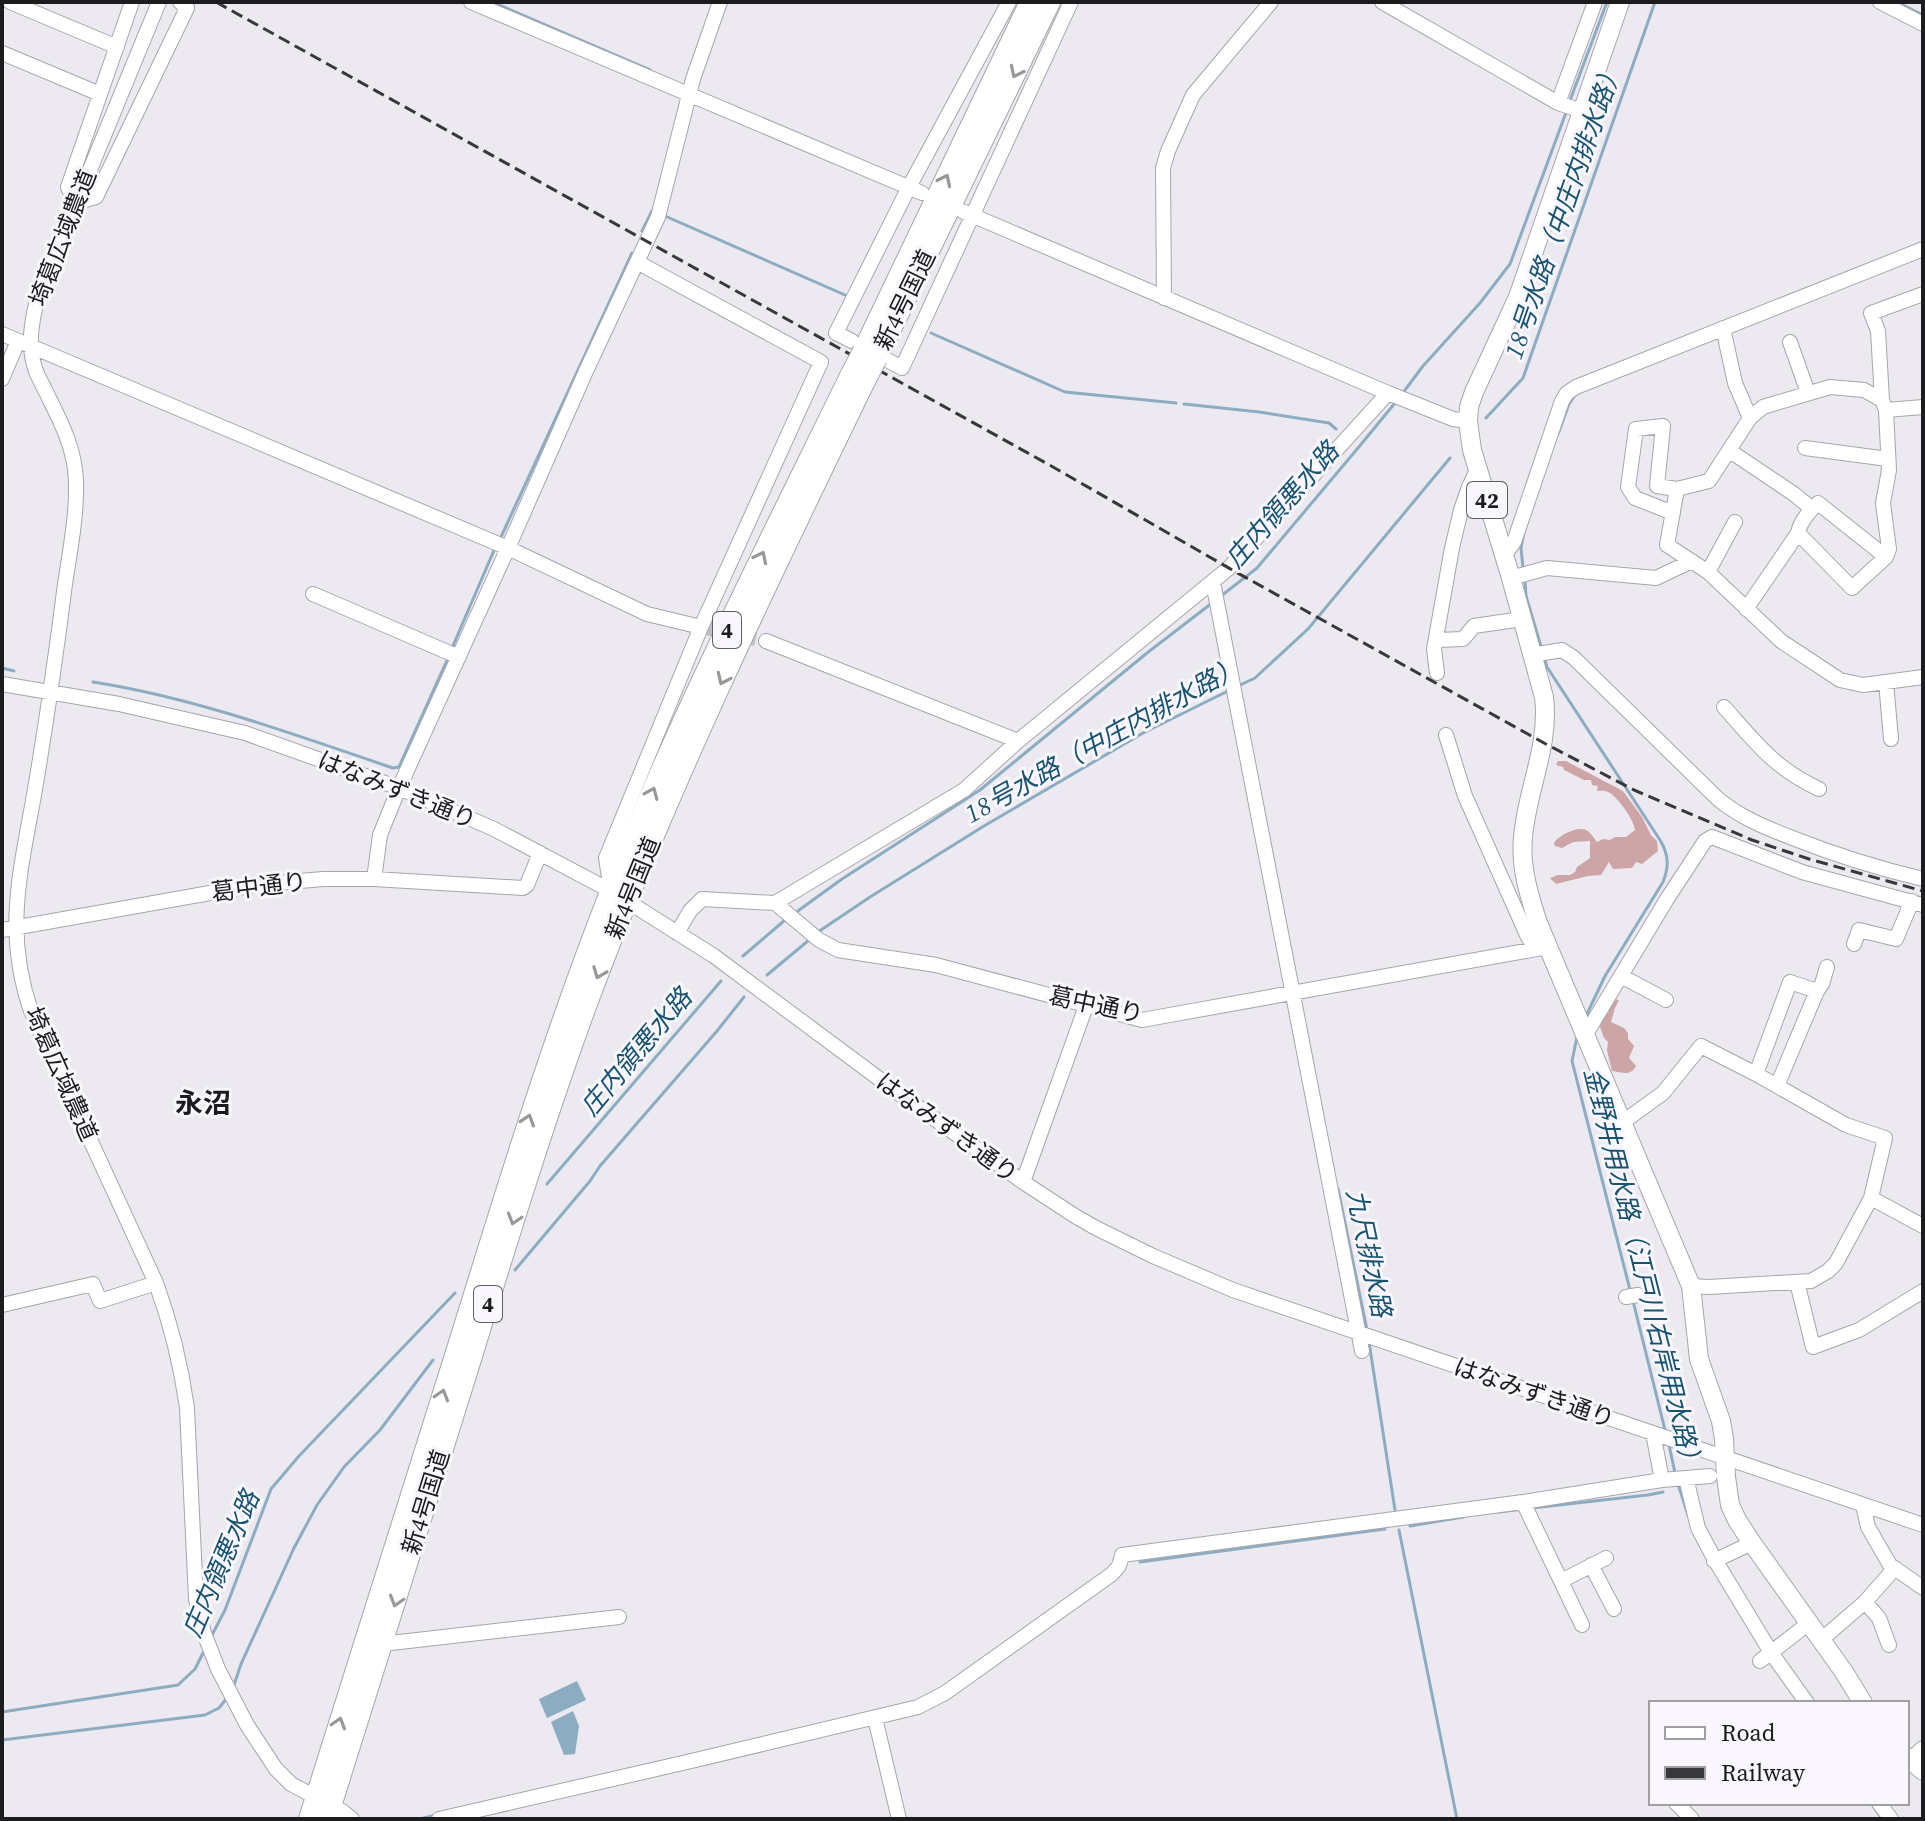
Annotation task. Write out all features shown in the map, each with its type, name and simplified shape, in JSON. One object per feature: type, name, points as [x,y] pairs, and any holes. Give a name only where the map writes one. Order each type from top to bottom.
[{"type":"highway","name":"新4号国道","points":[[309,1819],[325,1808],[382,1644],[653,790],[751,579],[870,353],[1030,2]]},
{"type":"highway","name":"新4号国道","points":[[870,353],[1050,2]]},
{"type":"highway","name":"新4号国道","points":[[325,1808],[532,1109],[552,1048],[619,896]]},
{"type":"main road","name":"42","points":[[1620,2],[1518,297],[1469,407],[1470,441],[1544,697],[1545,729],[1525,821],[1523,857],[1542,948],[1575,1008],[1691,1286],[1699,1359],[1721,1421],[1730,1505],[1752,1543],[1862,1701]]},
{"type":"street","points":[[10,2],[117,47]]},
{"type":"street","points":[[132,2],[68,187],[75,203],[96,197],[187,8],[180,2]]},
{"type":"street","points":[[471,2],[916,190]]},
{"type":"street","points":[[374,879],[380,835],[399,788],[658,217],[689,94],[720,2]]},
{"type":"street","points":[[1009,2],[916,190],[836,333],[902,368],[968,214],[1071,2]]},
{"type":"street","points":[[1163,293],[1163,168],[1168,151],[1193,95],[1271,2]]},
{"type":"street","points":[[1382,2],[1558,103],[1582,111]]},
{"type":"street","points":[[1558,103],[1595,2]]},
{"type":"street","points":[[1880,2],[1923,24]]},
{"type":"street","name":"埼葛広域農道","points":[[158,4],[38,296],[30,334],[24,344],[68,436],[76,483],[51,692],[8,929],[31,1011],[168,1315],[183,1382],[189,1441],[196,1599],[204,1633],[235,1703],[276,1769],[325,1808],[352,1819]]},
{"type":"street","points":[[2,53],[100,94]]},
{"type":"street","points":[[968,214],[1163,293],[1388,393],[1453,419],[1468,421]]},
{"type":"street","points":[[1504,556],[1514,542],[1567,393],[1923,249]]},
{"type":"street","points":[[619,896],[606,858],[701,627],[821,362],[637,262]]},
{"type":"street","points":[[1798,533],[1852,588],[1886,557],[1889,549],[1883,503],[1889,470],[1878,331],[1871,313],[1923,294]]},
{"type":"street","points":[[1723,328],[1735,383],[1750,418]]},
{"type":"street","points":[[2,334],[508,548],[637,610],[701,627]]},
{"type":"street","points":[[1790,342],[1808,393]]},
{"type":"street","points":[[2,379],[24,344]]},
{"type":"street","points":[[1673,513],[1635,498],[1628,487],[1636,429],[1663,426],[1657,486],[1677,489],[1709,481],[1750,418],[1763,407],[1830,387],[1864,390],[1884,405],[1923,407]]},
{"type":"street","points":[[677,933],[690,911],[702,899],[775,903],[964,790],[1018,741],[1214,586],[1388,393]]},
{"type":"street","points":[[1805,448],[1888,459]]},
{"type":"street","points":[[1730,451],[1812,509]]},
{"type":"street","points":[[1437,673],[1434,649],[1439,613],[1455,536],[1469,487],[1478,468]]},
{"type":"street","points":[[1677,489],[1667,545],[1708,572],[1786,645],[1840,680],[1863,685],[1923,677]]},
{"type":"street","points":[[1746,609],[1818,503],[1886,557]]},
{"type":"street","points":[[1708,572],[1735,522]]},
{"type":"street","points":[[1511,578],[1547,568],[1656,578],[1692,561]]},
{"type":"street","points":[[1214,586],[1292,994],[1365,1335],[1362,1351]]},
{"type":"street","points":[[313,594],[459,657]]},
{"type":"street","points":[[1437,640],[1463,639],[1474,626],[1522,619]]},
{"type":"street","points":[[766,641],[1018,741]]},
{"type":"street","points":[[1532,655],[1562,650],[1574,658],[1733,812],[1861,864],[1923,879]]},
{"type":"street","points":[[1886,682],[1891,739]]},
{"type":"street","name":"はなみずき通り","points":[[2,684],[119,704],[245,733],[399,788],[494,829],[619,896],[677,933],[743,977],[1023,1182],[1096,1228],[1153,1256],[1233,1290],[1923,1525]]},
{"type":"street","points":[[1724,707],[1769,757],[1797,778],[1819,789]]},
{"type":"street","points":[[1446,735],[1465,796],[1527,935],[1542,948]]},
{"type":"street","points":[[1586,1034],[1667,899],[1705,841],[1712,837],[1802,872],[1917,903],[1896,939],[1859,930],[1854,944]]},
{"type":"street","name":"葛中通り","points":[[8,929],[255,885],[323,879],[523,888],[540,853]]},
{"type":"street","name":"葛中通り","points":[[775,903],[819,940],[838,950],[936,965],[1142,1020],[1542,948]]},
{"type":"street","points":[[1777,1086],[1827,967]]},
{"type":"street","points":[[1621,976],[1666,1000]]},
{"type":"street","points":[[1756,1074],[1790,982],[1817,991]]},
{"type":"street","points":[[1023,1182],[1086,1006]]},
{"type":"street","points":[[1623,1122],[1663,1093],[1701,1046],[1846,1125],[1885,1138],[1871,1198],[1836,1263],[1828,1271],[1811,1281],[1691,1286]]},
{"type":"street","points":[[1871,1198],[1923,1226]]},
{"type":"street","points":[[1797,1282],[1813,1347],[1859,1330],[1923,1291]]},
{"type":"street","points":[[2,1305],[93,1284],[100,1301],[156,1283]]},
{"type":"street","points":[[1653,1433],[1698,1528],[1766,1657],[1805,1701]]},
{"type":"street","points":[[439,1819],[918,1707],[945,1693],[1112,1574],[1119,1566],[1122,1555],[1710,1476]]},
{"type":"street","points":[[1523,1502],[1582,1625]]},
{"type":"street","points":[[1863,1505],[1868,1527],[1890,1565],[1923,1588]]},
{"type":"street","points":[[1715,1560],[1752,1543]]},
{"type":"street","points":[[1561,1581],[1606,1558]]},
{"type":"street","points":[[1591,1565],[1614,1609]]},
{"type":"street","points":[[1821,1640],[1865,1602],[1895,1568]]},
{"type":"street","points":[[1865,1602],[1879,1618],[1889,1645]]},
{"type":"street","points":[[382,1644],[619,1617]]},
{"type":"street","points":[[1766,1657],[1809,1623]]},
{"type":"street","points":[[875,1718],[899,1819]]},
{"type":"shaded area","points":[[1558,761],[1566,761],[1623,791],[1657,841],[1658,851],[1642,864],[1636,862],[1632,868],[1613,869],[1609,862],[1601,875],[1556,884],[1550,878],[1570,875],[1590,858],[1590,841],[1573,842],[1562,848],[1555,846],[1554,843],[1563,835],[1584,829],[1597,842],[1626,837],[1635,830],[1629,815],[1614,796],[1606,791],[1597,791],[1598,786],[1592,785],[1591,780],[1584,780],[1564,770],[1556,765]]},
{"type":"shaded area","points":[[1615,999],[1619,1000],[1611,1022],[1624,1028],[1634,1046],[1629,1058],[1636,1066],[1628,1073],[1612,1071],[1608,1042],[1600,1027]]},
{"type":"water","points":[[577,1681],[586,1700],[547,1718],[539,1699]]},
{"type":"water","points":[[573,1711],[579,1726],[575,1754],[564,1755],[551,1722]]},
{"type":"waterway","points":[[492,2],[650,70]]},
{"type":"waterway","name":"庄内領悪水路","points":[[1569,103],[1607,2]]},
{"type":"waterway","name":"18号水路（中庄内排水路）","points":[[1486,418],[1523,378],[1655,2]]},
{"type":"waterway","points":[[1897,2],[1923,15]]},
{"type":"waterway","name":"庄内領悪水路","points":[[1402,394],[1510,264],[1567,110]]},
{"type":"waterway","points":[[642,231],[652,211]]},
{"type":"waterway","points":[[665,216],[845,295]]},
{"type":"waterway","points":[[500,539],[632,253]]},
{"type":"waterway","points":[[931,333],[1065,392],[1176,403]]},
{"type":"waterway","name":"金野井用水路（江戸川右岸用水路）","points":[[1558,434],[1576,394]]},
{"type":"waterway","name":"庄内領悪水路","points":[[1221,596],[1257,568],[1395,403]]},
{"type":"waterway","points":[[1184,404],[1329,423],[1336,429]]},
{"type":"waterway","name":"18号水路（中庄内排水路）","points":[[1238,686],[1255,678],[1308,629],[1450,458]]},
{"type":"waterway","name":"金野井用水路（江戸川右岸用水路）","points":[[1523,568],[1521,548],[1524,532]]},
{"type":"waterway","points":[[452,648],[495,548]]},
{"type":"waterway","name":"金野井用水路（江戸川右岸用水路）","points":[[1525,580],[1526,596],[1542,650]]},
{"type":"waterway","name":"庄内領悪水路","points":[[795,913],[980,790],[1212,603]]},
{"type":"waterway","name":"金野井用水路（江戸川右岸用水路）","points":[[1544,657],[1547,667],[1660,840],[1667,861],[1663,882],[1605,976],[1586,1016]]},
{"type":"waterway","points":[[93,682],[207,708],[393,768],[399,767],[448,658]]},
{"type":"waterway","points":[[2,668],[14,671]]},
{"type":"waterway","name":"18号水路（中庄内排水路）","points":[[818,932],[984,826],[1143,733],[1228,691]]},
{"type":"waterway","name":"庄内領悪水路","points":[[743,956],[785,920]]},
{"type":"waterway","name":"18号水路（中庄内排水路）","points":[[767,975],[809,940]]},
{"type":"waterway","name":"庄内領悪水路","points":[[547,1184],[721,981]]},
{"type":"waterway","name":"18号水路（中庄内排水路）","points":[[515,1270],[744,997]]},
{"type":"waterway","name":"金野井用水路（江戸川右岸用水路）","points":[[1577,1037],[1572,1061],[1630,1290]]},
{"type":"waterway","name":"九尺排水路","points":[[1338,1189],[1367,1330]]},
{"type":"waterway","name":"庄内領悪水路","points":[[211,1637],[225,1610],[271,1489],[455,1293]]},
{"type":"waterway","name":"金野井用水路（江戸川右岸用水路）","points":[[1633,1301],[1666,1434]]},
{"type":"waterway","name":"九尺排水路","points":[[1369,1342],[1395,1510]]},
{"type":"waterway","name":"18号水路（中庄内排水路）","points":[[233,1688],[294,1548],[317,1505],[344,1467],[380,1430],[433,1360]]},
{"type":"waterway","name":"金野井用水路（江戸川右岸用水路）","points":[[1669,1445],[1675,1473]]},
{"type":"waterway","name":"金野井用水路（江戸川右岸用水路）","points":[[1678,1484],[1688,1515]]},
{"type":"waterway","points":[[1532,1508],[1663,1492]]},
{"type":"waterway","points":[[1499,1512],[1523,1509]]},
{"type":"waterway","points":[[1410,1526],[1463,1517]]},
{"type":"waterway","points":[[1140,1562],[1385,1529]]},
{"type":"waterway","name":"九尺排水路","points":[[1399,1530],[1457,1819]]},
{"type":"waterway","name":"庄内領悪水路","points":[[2,1712],[178,1685],[195,1669],[204,1651]]},
{"type":"waterway","name":"18号水路（中庄内排水路）","points":[[2,1740],[205,1715],[219,1708],[227,1698]]},
{"type":"waterway","name":"金野井用水路（江戸川右岸用水路）","points":[[1872,1805],[1882,1819]]},
{"type":"waterway","points":[[420,1819],[436,1815]]},
{"type":"tunnel","points":[[701,627],[766,641]]},
{"type":"railway","points":[[216,2],[1053,467],[1234,571],[1634,790],[1752,840],[1923,891]]},
{"type":"district","name":"永沼","points":[[203,1103]]}]
